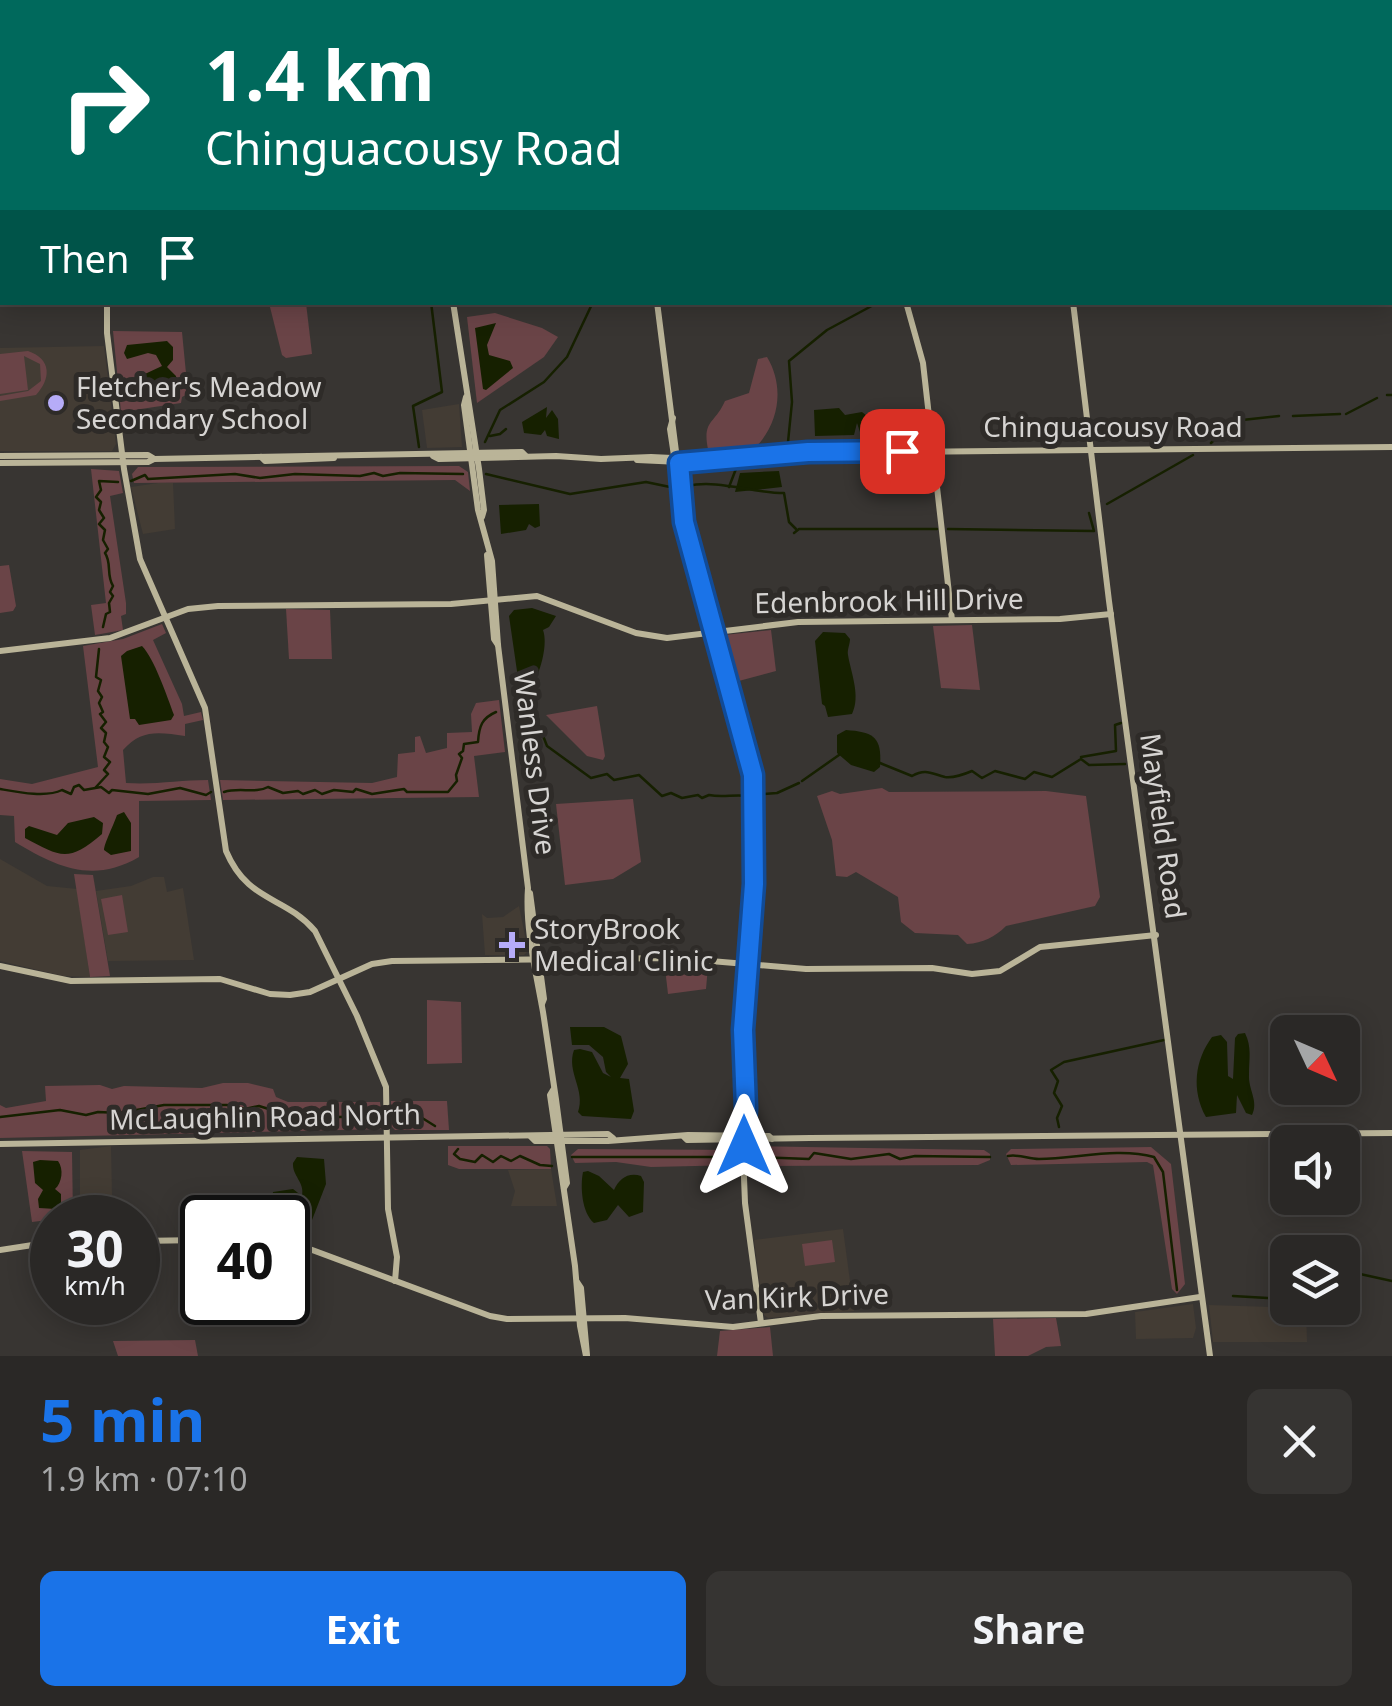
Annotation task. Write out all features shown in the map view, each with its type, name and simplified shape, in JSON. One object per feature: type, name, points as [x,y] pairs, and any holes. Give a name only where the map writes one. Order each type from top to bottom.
[{"type":"street","points":[[107,305],[107,334],[140,559],[207,718],[228,856],[256,892],[308,923],[340,978],[384,1075],[388,1212],[398,1257],[395,1281]]},
{"type":"street","name":"Wanless Drive","points":[[453,305],[464,406],[484,510],[481,518],[493,599],[494,639],[498,645],[532,898],[553,1090],[550,1095],[567,1183],[564,1188],[589,1348],[586,1356]]},
{"type":"street","points":[[657,305],[680,502],[752,768],[754,884],[743,1030],[745,1202],[762,1324]]},
{"type":"street","points":[[907,305],[923,363],[952,620]]},
{"type":"street","name":"Mayfield Road","points":[[1073,305],[1210,1356]]},
{"type":"street","name":"Chinguacousy Road","points":[[0,459],[330,454],[431,456],[439,460],[522,452],[526,456],[715,460],[808,452],[1392,448]]},
{"type":"street","name":"Edenbrook Hill Drive","points":[[0,652],[110,638],[203,606],[451,604],[530,596],[547,598],[649,636],[672,638],[798,622],[1060,619],[1111,614]]},
{"type":"street","points":[[0,966],[71,980],[220,979],[284,996],[310,992],[387,961],[675,958],[806,969],[932,968],[972,974],[1000,971],[1040,946],[1156,935]]},
{"type":"street","name":"McLaughlin Road North","points":[[0,1144],[1392,1133]]},
{"type":"street","points":[[0,1250],[30,1245]]},
{"type":"street","name":"Van Kirk Drive","points":[[310,1249],[497,1318],[625,1318],[732,1327],[821,1316],[1086,1314],[1201,1297]]},
{"type":"shaded area","points":[[270,305],[306,305],[312,354],[286,358]]},
{"type":"shaded area","points":[[495,313],[558,337],[544,357],[477,403],[467,317]]},
{"type":"shaded area","points":[[496,323],[487,345],[489,355],[510,361],[513,368],[486,390],[475,328]]},
{"type":"shaded area","points":[[113,331],[182,332],[188,394],[181,403],[121,412]]},
{"type":"shaded area","points":[[167,341],[173,347],[173,360],[167,367],[176,376],[177,388],[172,394],[134,400],[128,393],[132,380],[162,366],[156,355],[148,353],[127,359],[127,345]]},
{"type":"shaded area","name":"Fletcher's Meadow Secondary School","points":[[104,346],[116,444],[112,451],[0,451],[0,348]]},
{"type":"shaded area","points":[[28,351],[45,364],[41,389],[36,395],[0,401],[0,396],[28,391],[41,381],[40,364],[24,356],[28,390],[0,394],[0,354]]},
{"type":"shaded area","points":[[767,357],[776,380],[777,404],[764,437],[756,447],[708,449],[707,432],[725,401],[749,393],[758,359]]},
{"type":"shaded area","points":[[459,404],[462,447],[427,448],[422,410]]},
{"type":"shaded area","points":[[547,407],[546,418],[552,410],[558,419],[559,439],[547,436],[545,430],[541,435],[524,433],[522,422]]},
{"type":"shaded area","points":[[839,408],[845,415],[862,412],[867,416],[879,411],[884,432],[861,435],[857,423],[854,435],[815,436],[814,410]]},
{"type":"shaded area","points":[[888,457],[908,461],[906,474],[880,486]]},
{"type":"shaded area","points":[[459,466],[468,472],[470,491],[455,480],[134,483],[132,474],[138,467]]},
{"type":"shaded area","points":[[91,469],[119,471],[123,493],[110,496],[126,603],[126,614],[121,616],[123,630],[95,635],[91,605],[106,603]]},
{"type":"shaded area","points":[[779,471],[782,487],[735,492],[740,473]]},
{"type":"shaded area","points":[[173,483],[175,529],[143,534],[131,487]]},
{"type":"shaded area","points":[[539,504],[540,526],[529,524],[526,530],[501,534],[499,505]]},
{"type":"shaded area","points":[[9,565],[16,606],[13,611],[0,613],[0,566]]},
{"type":"shaded area","points":[[532,608],[556,616],[543,630],[543,656],[534,683],[520,682],[518,678],[509,616],[514,610]]},
{"type":"shaded area","points":[[286,609],[330,610],[332,659],[289,659]]},
{"type":"shaded area","points":[[162,624],[166,633],[153,640],[184,716],[201,712],[203,720],[185,724],[185,736],[151,734],[130,743],[123,750],[126,783],[208,780],[211,800],[139,801],[139,857],[106,870],[60,865],[15,842],[14,816],[0,815],[0,779],[32,784],[98,767],[83,646],[123,639]]},
{"type":"shaded area","points":[[972,625],[980,690],[941,688],[933,626]]},
{"type":"shaded area","points":[[771,630],[776,671],[735,682],[724,635]]},
{"type":"shaded area","points":[[823,632],[845,633],[850,639],[848,653],[855,692],[852,714],[828,717],[822,704],[815,641]]},
{"type":"shaded area","points":[[142,646],[164,688],[174,715],[171,720],[139,725],[130,719],[121,656]]},
{"type":"shaded area","points":[[499,700],[505,752],[474,756],[479,797],[223,800],[220,780],[372,783],[397,777],[398,754],[415,752],[415,737],[420,736],[426,753],[447,748],[447,733],[472,732],[471,714],[476,703]]},
{"type":"shaded area","points":[[597,706],[603,760],[587,756],[546,715]]},
{"type":"shaded area","points":[[846,730],[875,738],[880,749],[880,767],[874,772],[851,765],[837,753],[837,735]]},
{"type":"shaded area","points":[[882,788],[889,792],[1046,791],[1086,796],[1100,897],[1095,906],[1006,926],[988,939],[973,943],[967,944],[958,935],[915,933],[901,922],[898,897],[856,872],[847,877],[836,876],[832,840],[817,796],[832,791],[840,794]]},
{"type":"shaded area","points":[[633,799],[641,862],[613,879],[565,885],[556,804]]},
{"type":"shaded area","points":[[124,812],[131,823],[131,851],[111,855],[104,847],[117,815]]},
{"type":"shaded area","points":[[94,817],[103,823],[102,834],[71,853],[56,853],[25,838],[29,826],[57,835],[68,823]]},
{"type":"shaded area","points":[[0,859],[47,886],[77,889],[90,977],[63,976],[0,961]]},
{"type":"shaded area","points":[[74,874],[93,875],[110,976],[90,977]]},
{"type":"shaded area","points":[[164,877],[167,892],[183,888],[194,960],[108,961],[96,891],[131,886]]},
{"type":"shaded area","points":[[122,895],[128,932],[108,935],[101,899]]},
{"type":"shaded area","points":[[519,906],[528,951],[524,955],[485,955],[482,914],[487,918],[503,917]]},
{"type":"shaded area","points":[[669,963],[708,966],[706,989],[668,994],[665,968]]},
{"type":"shaded area","points":[[427,1000],[461,1002],[462,1063],[427,1064]]},
{"type":"shaded area","points":[[570,1027],[604,1027],[621,1036],[628,1064],[620,1078],[629,1079],[634,1111],[631,1119],[582,1116],[578,1112],[580,1096],[572,1066],[574,1050],[592,1052],[603,1073],[611,1077],[603,1057],[589,1045],[572,1045]]},
{"type":"shaded area","points":[[1245,1033],[1252,1115],[1246,1113],[1237,1095],[1236,1113],[1206,1117],[1197,1086],[1202,1055],[1212,1037],[1221,1035],[1227,1042],[1228,1076],[1233,1079],[1235,1038]]},
{"type":"shaded area","points":[[223,1083],[273,1089],[276,1097],[288,1102],[380,1102],[383,1129],[0,1138],[0,1105],[6,1108],[46,1101],[45,1086],[202,1088]]},
{"type":"shaded area","points":[[391,1101],[447,1101],[449,1130],[395,1130],[391,1126]]},
{"type":"shaded area","points":[[111,1146],[112,1195],[80,1195],[80,1150]]},
{"type":"shaded area","points":[[448,1146],[547,1146],[551,1169],[459,1169],[448,1165]]},
{"type":"shaded area","points":[[754,1146],[984,1150],[990,1154],[990,1160],[978,1165],[749,1166],[749,1151]]},
{"type":"shaded area","points":[[1151,1147],[1171,1164],[1185,1284],[1177,1294],[1172,1289],[1153,1165],[1011,1165],[1006,1154],[1011,1149]]},
{"type":"shaded area","points":[[578,1149],[740,1150],[740,1165],[651,1167],[616,1162],[575,1163],[571,1155]]},
{"type":"shaded area","points":[[22,1151],[72,1152],[73,1195],[30,1195],[30,1208]]},
{"type":"shaded area","points":[[297,1157],[324,1159],[326,1184],[312,1220],[310,1195],[302,1195],[293,1163]]},
{"type":"shaded area","points":[[58,1161],[61,1176],[55,1189],[61,1195],[40,1195],[43,1190],[35,1183],[33,1162]]},
{"type":"shaded area","points":[[551,1169],[557,1206],[511,1206],[515,1191],[508,1170]]},
{"type":"shaded area","points":[[588,1171],[614,1190],[624,1177],[641,1176],[643,1212],[629,1217],[618,1205],[607,1220],[594,1223],[584,1206],[582,1192],[583,1172]]},
{"type":"shaded area","points":[[293,1189],[301,1195],[273,1195],[273,1192]]},
{"type":"shaded area","points":[[843,1229],[854,1311],[768,1318],[764,1315],[754,1240]]},
{"type":"shaded area","points":[[832,1240],[835,1262],[805,1266],[802,1244]]},
{"type":"shaded area","points":[[1193,1304],[1193,1338],[1136,1339],[1135,1312]]},
{"type":"shaded area","points":[[1209,1305],[1270,1307],[1270,1325],[1306,1325],[1307,1342],[1213,1342]]},
{"type":"shaded area","points":[[1056,1318],[1061,1346],[1046,1347],[1028,1356],[995,1356],[993,1319]]},
{"type":"shaded area","points":[[770,1327],[773,1356],[717,1356],[720,1331]]},
{"type":"shaded area","points":[[195,1340],[198,1356],[118,1356],[113,1341]]},
{"type":"waterway","points":[[419,447],[413,406],[442,392],[431,305]]},
{"type":"waterway","points":[[485,442],[500,410],[544,382],[567,357],[592,305]]},
{"type":"waterway","points":[[788,442],[792,402],[789,361],[827,330],[873,305]]},
{"type":"waterway","points":[[1387,395],[1392,395]]},
{"type":"waterway","points":[[1346,414],[1377,398]]},
{"type":"waterway","points":[[1293,416],[1340,414]]},
{"type":"waterway","points":[[1211,443],[1233,421],[1279,416]]},
{"type":"waterway","points":[[490,436],[506,429]]},
{"type":"waterway","points":[[746,450],[787,448]]},
{"type":"waterway","points":[[1107,504],[1193,455]]},
{"type":"waterway","points":[[729,487],[739,461]]},
{"type":"waterway","points":[[131,481],[145,475],[148,479],[235,474],[260,478],[295,474],[463,474]]},
{"type":"waterway","points":[[486,474],[570,494],[646,482],[670,487]]},
{"type":"waterway","points":[[103,627],[110,612],[113,586],[103,540],[105,530],[99,524],[104,518],[99,510],[101,502],[96,497],[101,490],[99,481],[118,482]]},
{"type":"waterway","points":[[687,486],[711,484],[784,493],[789,522],[796,529]]},
{"type":"waterway","points":[[948,529],[1094,531],[1089,513]]},
{"type":"waterway","points":[[794,533],[799,529],[937,529]]},
{"type":"waterway","points":[[96,787],[108,774],[104,770],[110,762],[104,757],[108,747],[101,728],[106,722],[100,714],[101,680],[96,677],[99,649]]},
{"type":"waterway","points":[[515,705],[540,728],[547,746],[591,778],[607,774],[614,780],[639,775],[662,796],[748,796]]},
{"type":"waterway","points":[[224,792],[268,787],[303,794],[356,789],[372,794],[404,789],[448,792],[457,781],[462,758],[459,754],[464,744],[478,742],[482,723],[496,712]]},
{"type":"waterway","points":[[1081,757],[1116,751],[1115,725],[1121,723]]},
{"type":"waterway","points":[[802,781],[839,755]]},
{"type":"waterway","points":[[880,763],[912,776],[925,772],[952,777],[972,771],[982,778],[995,771],[1025,779],[1034,772],[1052,777],[1081,759],[1089,765],[1125,764]]},
{"type":"waterway","points":[[764,794],[799,783]]},
{"type":"waterway","points":[[0,789],[40,794],[62,790],[71,794],[79,785],[84,790],[101,787],[109,793],[112,790],[148,794],[180,788],[206,795],[211,792]]},
{"type":"waterway","points":[[1059,1127],[1057,1118],[1062,1106],[1054,1093],[1058,1081],[1051,1070],[1064,1062],[1164,1040]]},
{"type":"waterway","points":[[0,1117],[60,1110],[86,1115],[120,1113],[164,1105],[227,1105],[245,1109],[259,1106],[298,1118],[380,1116]]},
{"type":"waterway","points":[[394,1118],[419,1116],[435,1126]]},
{"type":"waterway","points":[[458,1149],[454,1154],[460,1159],[475,1162],[482,1155],[493,1162],[501,1156],[511,1161],[520,1156],[552,1166]]},
{"type":"waterway","points":[[752,1157],[809,1159],[814,1153],[851,1159],[889,1154],[900,1159],[990,1157]]},
{"type":"waterway","points":[[1008,1156],[1039,1159],[1126,1153],[1154,1157],[1163,1172],[1177,1290]]},
{"type":"waterway","points":[[572,1157],[736,1157]]},
{"type":"waterway","points":[[1360,1274],[1392,1281]]},
{"type":"waterway","points":[[1233,1296],[1270,1298]]},
{"type":"place","name":"Fletcher's Meadow Secondary School","points":[[56,403]]},
{"type":"place","name":"StoryBrook Medical Clinic","points":[[512,945]]},
{"type":"route","points":[[744,1146],[743,1030],[754,884],[753,775],[684,522],[679,463],[808,452],[902,451]]}]
